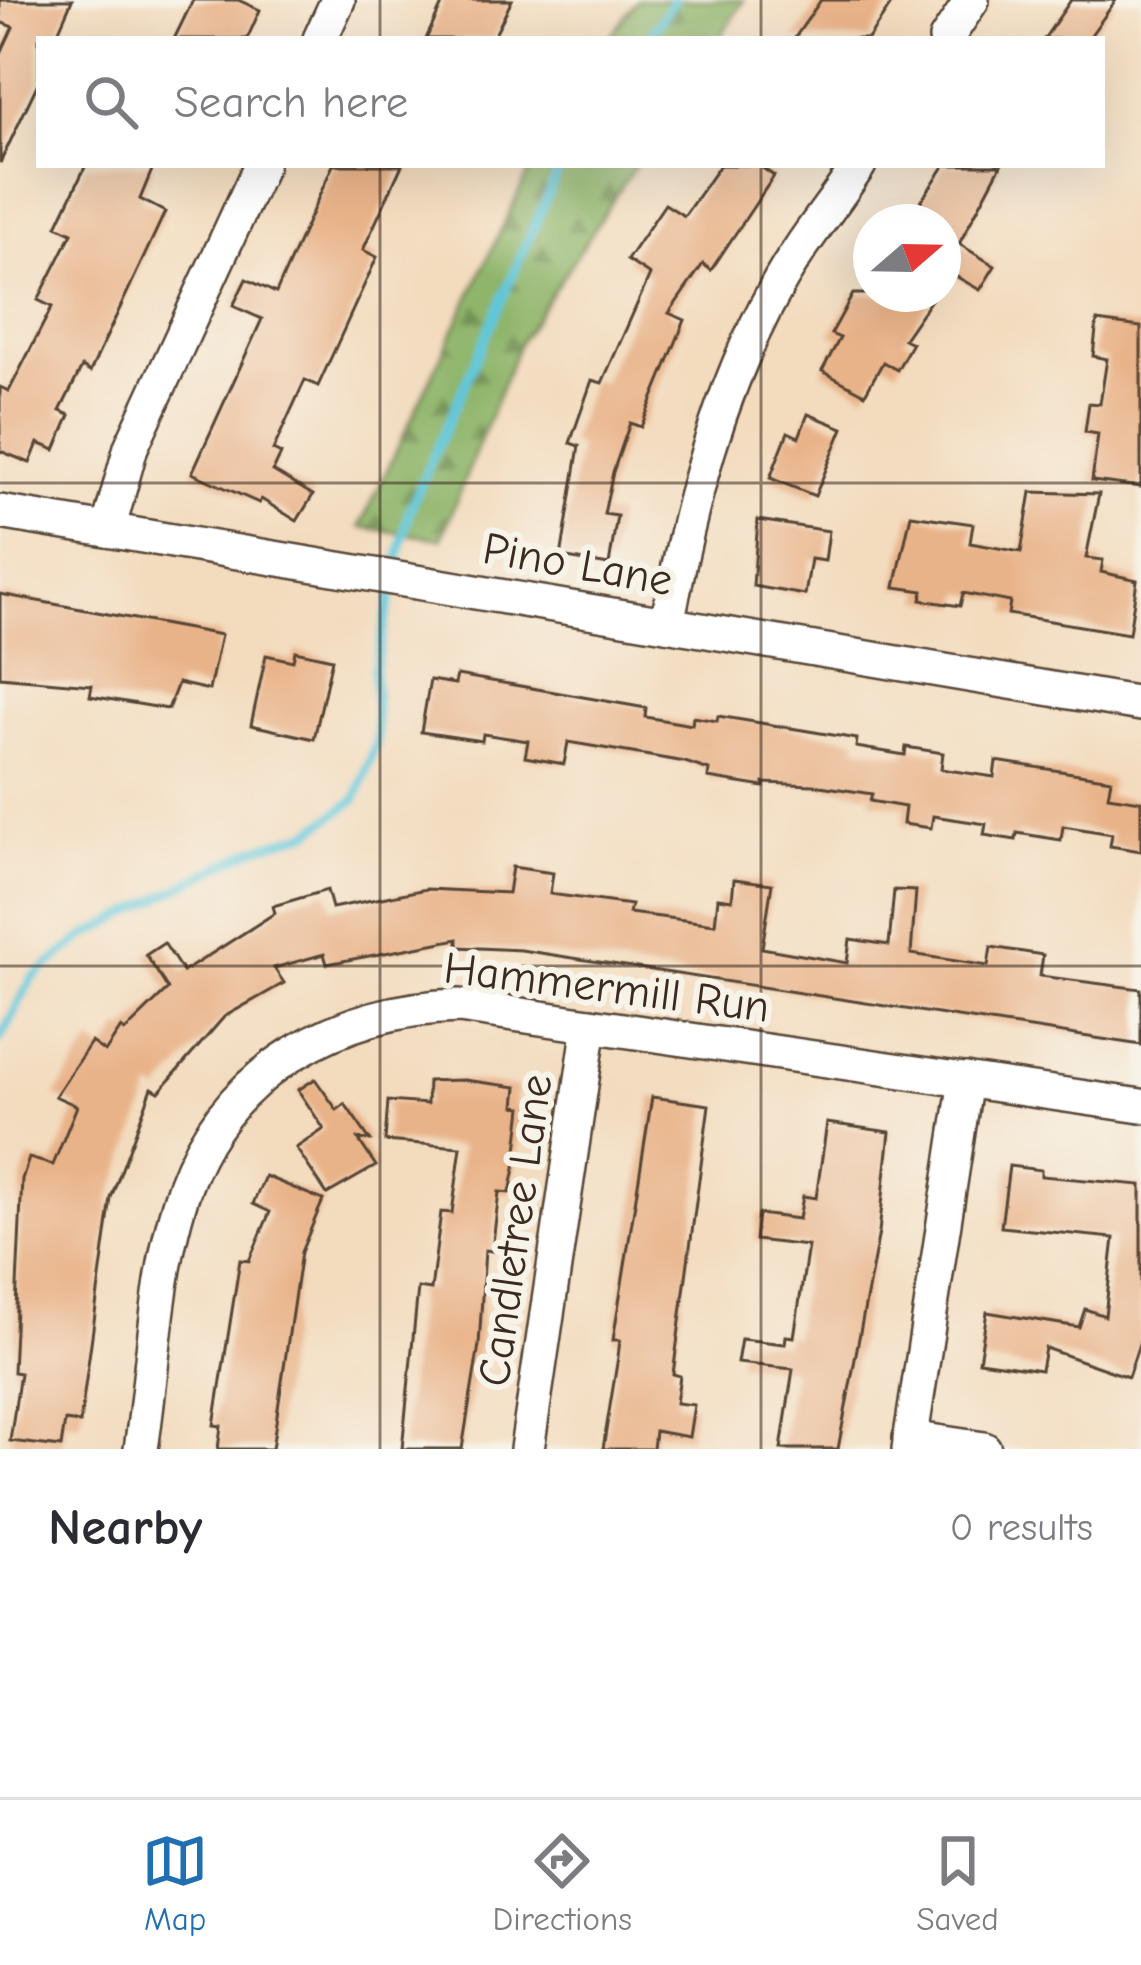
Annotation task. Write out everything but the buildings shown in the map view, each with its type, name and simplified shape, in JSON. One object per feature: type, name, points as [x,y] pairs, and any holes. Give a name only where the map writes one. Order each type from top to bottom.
[{"type":"street","points":[[321,36],[338,0]]},
{"type":"street","points":[[948,36],[972,0]]},
{"type":"street","points":[[108,530],[131,447],[260,168]]},
{"type":"street","points":[[667,623],[694,492],[725,395],[778,284],[858,168]]},
{"type":"street","name":"Pino Lane","points":[[0,512],[1141,704]]},
{"type":"street","name":"Hammermill Run","points":[[141,1449],[175,1219],[212,1132],[254,1082],[311,1041],[379,1014],[459,1006],[1141,1106]]},
{"type":"street","name":"Candletree Lane","points":[[527,1449],[590,1025]]},
{"type":"street","points":[[965,1080],[909,1444],[984,1449]]},
{"type":"green space","points":[[637,0],[744,0],[721,36],[611,36]]},
{"type":"green space","points":[[531,168],[634,168],[519,343],[441,539],[360,527]]},
{"type":"waterway","points":[[650,36],[674,0]]},
{"type":"waterway","points":[[396,570],[409,511],[560,168]]},
{"type":"waterway","points":[[0,1039],[32,978],[82,938],[256,848],[310,832],[356,799],[377,741],[374,671],[393,587]]}]
